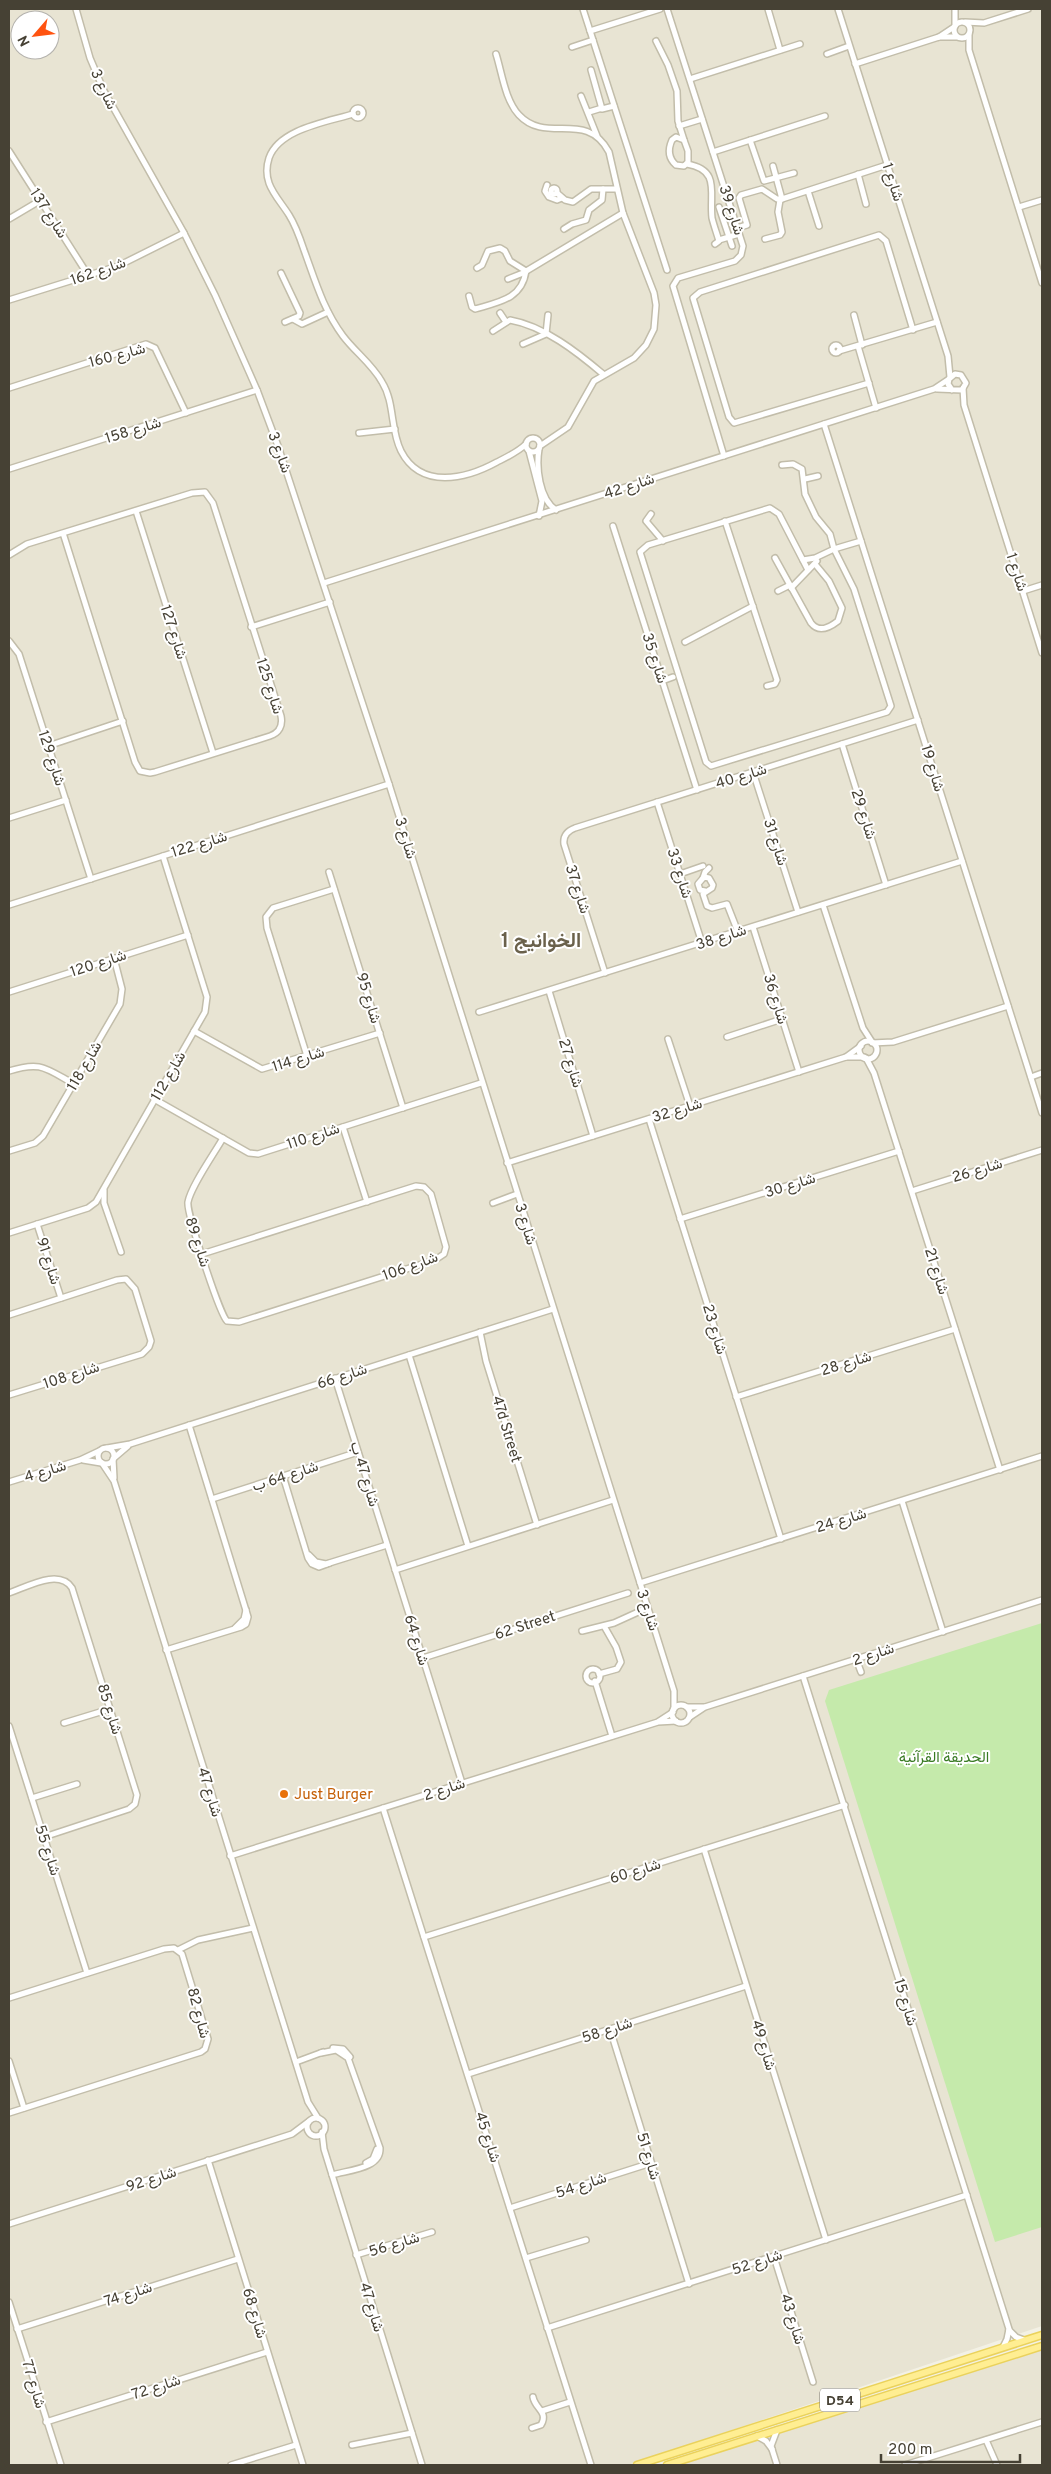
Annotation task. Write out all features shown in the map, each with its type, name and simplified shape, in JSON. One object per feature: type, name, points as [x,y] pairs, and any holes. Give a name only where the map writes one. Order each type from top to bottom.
[{"type":"main road","name":"D54","points":[[637,2465],[1042,2335]]},
{"type":"main road","name":"D54","points":[[667,2465],[1042,2346]]},
{"type":"main road","points":[[650,2465],[681,2451]]},
{"type":"street","name":"شارع 3","points":[[76,9],[90,58],[104,91],[184,232],[215,295],[257,390],[295,493],[389,784],[481,1083],[647,1608],[674,1691],[686,1706]]},
{"type":"street","points":[[583,9],[666,270]]},
{"type":"street","points":[[590,31],[660,9]]},
{"type":"street","name":"شارع 39","points":[[667,9],[743,246],[738,258],[678,278],[673,286],[724,456]]},
{"type":"street","points":[[768,9],[780,50]]},
{"type":"street","name":"شارع 1","points":[[838,9],[948,356],[959,374]]},
{"type":"street","points":[[955,9],[970,27],[969,50],[1042,283]]},
{"type":"street","points":[[955,9],[954,34],[969,50]]},
{"type":"street","points":[[939,37],[964,38],[984,23],[1028,9]]},
{"type":"street","points":[[855,64],[939,37],[960,22],[984,23]]},
{"type":"street","points":[[572,47],[593,40]]},
{"type":"street","points":[[656,41],[668,65],[677,91],[679,126],[688,151],[687,164]]},
{"type":"street","points":[[690,79],[800,44]]},
{"type":"street","points":[[827,54],[849,46]]},
{"type":"street","points":[[496,54],[512,106],[528,122],[549,129],[582,129],[597,136]]},
{"type":"street","points":[[591,70],[602,108]]},
{"type":"street","points":[[353,114],[285,137],[271,152],[267,167],[272,193],[298,232],[316,288],[328,312],[343,337],[383,384],[391,405],[397,441],[406,459],[422,472],[442,478],[454,478],[476,473],[527,448],[536,452],[568,427],[578,413],[589,388],[603,374],[626,364],[640,352],[650,338],[656,317],[654,293],[623,213],[608,152],[597,136],[581,96]]},
{"type":"street","points":[[589,112],[614,106]]},
{"type":"street","points":[[713,152],[825,116]]},
{"type":"street","points":[[702,119],[679,126],[669,150],[672,160],[678,166],[687,164],[699,167],[708,175],[712,188],[713,219],[717,242],[748,225],[739,198],[740,195],[762,189],[781,199],[887,165]]},
{"type":"street","points":[[672,140],[678,137],[684,140]]},
{"type":"street","points":[[750,140],[765,182],[794,173]]},
{"type":"street","name":"شارع 137","points":[[9,151],[88,275]]},
{"type":"street","points":[[765,239],[781,234],[778,212],[781,199],[773,166]]},
{"type":"street","points":[[858,174],[866,204]]},
{"type":"street","points":[[562,198],[554,200],[549,197],[546,191],[548,186],[556,189],[557,194],[562,198],[572,202],[591,189],[617,189]]},
{"type":"street","points":[[564,229],[572,224],[586,220],[591,208],[602,200],[603,189]]},
{"type":"street","points":[[808,191],[819,226]]},
{"type":"street","points":[[9,219],[41,200]]},
{"type":"street","points":[[1019,207],[1042,200]]},
{"type":"street","points":[[719,207],[732,246]]},
{"type":"street","points":[[508,279],[526,271],[623,213]]},
{"type":"street","name":"شارع 162","points":[[9,300],[132,260],[184,232]]},
{"type":"street","points":[[869,383],[734,423],[729,417],[693,298],[697,293],[880,236],[886,241],[913,330]]},
{"type":"street","points":[[477,268],[482,265],[488,251],[496,248],[503,249],[510,261],[526,271]]},
{"type":"street","points":[[469,296],[474,309],[505,301],[523,286],[526,271]]},
{"type":"street","points":[[281,273],[300,313],[293,319],[285,322]]},
{"type":"street","points":[[293,319],[302,324],[328,312]]},
{"type":"street","points":[[500,313],[506,322]]},
{"type":"street","points":[[546,334],[548,315]]},
{"type":"street","points":[[854,315],[876,408]]},
{"type":"street","points":[[493,331],[511,320],[526,324],[576,352],[603,374]]},
{"type":"street","points":[[839,350],[860,346],[937,322]]},
{"type":"street","points":[[523,344],[546,334]]},
{"type":"street","name":"شارع 160","points":[[9,388],[146,344],[155,348],[186,413]]},
{"type":"street","name":"شارع 1","points":[[948,356],[949,378]]},
{"type":"street","points":[[959,374],[966,381],[964,388],[953,390],[949,386],[949,378],[959,374]]},
{"type":"street","name":"شارع 42","points":[[934,390],[949,378]]},
{"type":"street","name":"شارع 1","points":[[964,388],[964,405],[1042,653]]},
{"type":"street","name":"شارع 158","points":[[9,469],[257,390]]},
{"type":"street","name":"شارع 42","points":[[324,583],[934,390],[953,390]]},
{"type":"street","name":"شارع 1","points":[[953,390],[964,405]]},
{"type":"street","name":"شارع 19","points":[[824,424],[1042,1113]]},
{"type":"street","points":[[359,432],[395,429]]},
{"type":"street","points":[[539,516],[542,501],[527,448],[530,438],[549,440]]},
{"type":"street","points":[[539,440],[539,475],[546,499],[556,510]]},
{"type":"street","points":[[782,465],[788,463],[799,466],[805,479],[805,494],[816,517],[830,534],[834,549],[854,589],[891,703],[889,710],[711,766],[706,762],[676,676],[640,556],[645,546],[767,508],[774,509],[779,514],[808,570]]},
{"type":"street","points":[[805,479],[818,476]]},
{"type":"street","name":"شارع 125","points":[[9,555],[27,544],[199,491],[210,497],[281,716],[281,726],[274,734],[155,772],[145,773],[137,767],[63,533]]},
{"type":"street","name":"شارع 127","points":[[136,511],[213,753]]},
{"type":"street","points":[[651,514],[646,521],[663,540]]},
{"type":"street","points":[[724,521],[776,680],[774,684],[768,686]]},
{"type":"street","name":"شارع 35","points":[[613,526],[697,790]]},
{"type":"street","points":[[803,560],[818,557],[834,549],[861,541]]},
{"type":"street","points":[[778,591],[791,586],[815,564],[818,557]]},
{"type":"street","points":[[775,558],[813,626],[823,629],[838,621],[842,615],[841,605],[825,574],[815,564]]},
{"type":"street","points":[[1023,592],[1042,585]]},
{"type":"street","points":[[251,627],[330,602]]},
{"type":"street","points":[[685,642],[753,606]]},
{"type":"street","name":"شارع 129","points":[[9,640],[19,654],[91,879]]},
{"type":"street","points":[[662,680],[676,676]]},
{"type":"street","name":"شارع 40","points":[[566,834],[575,828],[918,720]]},
{"type":"street","points":[[48,746],[123,722]]},
{"type":"street","name":"شارع 29","points":[[842,744],[886,885]]},
{"type":"street","name":"شارع 31","points":[[753,772],[798,912]]},
{"type":"street","name":"شارع 122","points":[[9,905],[389,784]]},
{"type":"street","points":[[9,818],[66,800]]},
{"type":"street","name":"شارع 33","points":[[657,802],[702,943]]},
{"type":"street","name":"شارع 37","points":[[566,834],[564,844],[605,973]]},
{"type":"street","name":"شارع 112","points":[[91,1206],[104,1190],[205,1012],[208,1002],[163,856]]},
{"type":"street","name":"شارع 38","points":[[479,1012],[962,861]]},
{"type":"street","points":[[680,874],[703,866]]},
{"type":"street","points":[[698,887],[704,872],[709,868]]},
{"type":"street","name":"شارع 95","points":[[329,872],[402,1108]]},
{"type":"street","points":[[703,878],[709,878],[713,884],[712,888],[705,891]]},
{"type":"street","points":[[685,891],[698,887],[705,891]]},
{"type":"street","points":[[307,1056],[265,922],[266,917],[273,908],[334,889]]},
{"type":"street","points":[[705,891],[704,898],[709,907],[727,904],[729,906],[738,932]]},
{"type":"street","points":[[823,905],[863,1028],[876,1048],[876,1054]]},
{"type":"street","name":"شارع 36","points":[[753,927],[799,1072]]},
{"type":"street","name":"شارع 120","points":[[9,992],[188,935]]},
{"type":"street","name":"شارع 118","points":[[9,1151],[35,1143],[43,1136],[122,999],[122,988],[114,958]]},
{"type":"street","name":"شارع 27","points":[[549,991],[594,1136]]},
{"type":"street","points":[[861,1046],[867,1042],[893,1042],[1008,1006]]},
{"type":"street","points":[[727,1037],[782,1019]]},
{"type":"street","points":[[863,1028],[860,1054],[865,1058],[876,1054],[893,1042]]},
{"type":"street","name":"شارع 114","points":[[194,1031],[262,1069],[380,1033]]},
{"type":"street","points":[[668,1039],[690,1106]]},
{"type":"street","name":"شارع 32","points":[[507,1163],[846,1057],[861,1046]]},
{"type":"street","name":"شارع 21","points":[[874,1073],[876,1054]]},
{"type":"street","name":"شارع 32","points":[[846,1057],[865,1058]]},
{"type":"street","name":"شارع 21","points":[[865,1058],[874,1073],[1000,1470]]},
{"type":"street","points":[[9,1071],[28,1065],[40,1066],[74,1084]]},
{"type":"street","points":[[1031,1077],[1042,1073]]},
{"type":"street","name":"شارع 110","points":[[154,1099],[249,1153],[258,1154],[481,1083]]},
{"type":"street","name":"شارع 23","points":[[649,1119],[781,1539]]},
{"type":"street","points":[[342,1127],[367,1202]]},
{"type":"street","name":"شارع 89","points":[[223,1138],[188,1202],[189,1214],[202,1254],[222,1315],[227,1321]]},
{"type":"street","name":"شارع 26","points":[[912,1191],[1042,1150]]},
{"type":"street","name":"شارع 30","points":[[680,1219],[899,1151]]},
{"type":"street","name":"شارع 106","points":[[202,1254],[416,1186],[428,1190],[446,1244],[444,1254],[435,1260],[248,1319],[235,1322],[227,1321]]},
{"type":"street","points":[[104,1190],[106,1210],[121,1252]]},
{"type":"street","points":[[493,1203],[517,1194]]},
{"type":"street","points":[[9,1233],[91,1206],[99,1206],[106,1210]]},
{"type":"street","name":"شارع 91","points":[[37,1224],[61,1298]]},
{"type":"street","name":"شارع 108","points":[[9,1315],[120,1279],[128,1280],[133,1284],[151,1341],[147,1350],[133,1356],[9,1395]]},
{"type":"street","name":"شارع 66","points":[[108,1448],[130,1444],[188,1426],[553,1309]]},
{"type":"street","name":"شارع 28","points":[[736,1397],[955,1329]]},
{"type":"street","name":"47d Street","points":[[480,1332],[486,1361],[537,1525]]},
{"type":"street","points":[[409,1355],[468,1546]]},
{"type":"street","name":"شارع 47 ب","points":[[335,1378],[395,1570]]},
{"type":"street","points":[[166,1650],[244,1626],[248,1620],[188,1426]]},
{"type":"street","name":"شارع 66","points":[[114,1459],[130,1444]]},
{"type":"street","points":[[108,1448],[113,1452],[114,1459],[108,1464],[101,1463],[98,1457],[99,1451],[108,1448]]},
{"type":"street","name":"شارع 4","points":[[9,1482],[80,1460],[99,1451]]},
{"type":"street","name":"شارع 64 ب","points":[[212,1499],[358,1452]]},
{"type":"street","name":"شارع 24","points":[[640,1583],[1042,1456]]},
{"type":"street","name":"شارع 47","points":[[114,1459],[114,1481],[296,2062],[308,2102],[309,2122]]},
{"type":"street","name":"شارع 4","points":[[80,1460],[101,1463]]},
{"type":"street","name":"شارع 47","points":[[101,1463],[114,1481]]},
{"type":"street","points":[[283,1476],[310,1562],[315,1566],[323,1567],[330,1563],[387,1545]]},
{"type":"street","points":[[395,1570],[614,1500]]},
{"type":"street","points":[[902,1500],[943,1632]]},
{"type":"street","name":"شارع 64","points":[[395,1570],[462,1783]]},
{"type":"street","name":"شارع 85","points":[[9,1593],[54,1578],[69,1583],[136,1791],[135,1804],[129,1810],[44,1837]]},
{"type":"street","name":"62 Street","points":[[423,1658],[628,1593]]},
{"type":"street","name":"شارع 2","points":[[690,1717],[705,1707],[1042,1600]]},
{"type":"street","points":[[582,1631],[604,1626],[647,1608]]},
{"type":"street","points":[[600,1674],[617,1669],[621,1662],[616,1647],[604,1626]]},
{"type":"street","points":[[856,1659],[861,1672]]},
{"type":"street","points":[[596,1669],[600,1674],[600,1679],[588,1682],[587,1672],[596,1669]]},
{"type":"street","name":"شارع 15","points":[[803,1676],[1009,2329]]},
{"type":"street","points":[[595,1681],[612,1736]]},
{"type":"street","name":"شارع 3","points":[[673,1711],[674,1691]]},
{"type":"street","points":[[679,1705],[686,1706],[690,1710],[690,1717],[684,1722],[676,1721],[673,1711],[679,1705]]},
{"type":"street","name":"شارع 2","points":[[686,1706],[705,1707]]},
{"type":"street","points":[[64,1723],[110,1708]]},
{"type":"street","name":"شارع 2","points":[[658,1722],[673,1711]]},
{"type":"street","name":"شارع 2","points":[[230,1856],[658,1722],[676,1721]]},
{"type":"street","name":"شارع 55","points":[[9,1726],[87,1973]]},
{"type":"street","points":[[32,1798],[77,1784]]},
{"type":"street","name":"شارع 60","points":[[424,1937],[844,1805]]},
{"type":"street","name":"شارع 45","points":[[384,1808],[591,2465]]},
{"type":"street","name":"شارع 49","points":[[704,1849],[826,2240]]},
{"type":"street","points":[[9,1998],[169,1947],[178,1950],[198,1940],[253,1928]]},
{"type":"street","name":"شارع 82","points":[[9,2113],[196,2054],[205,2049],[208,2039],[207,2034],[182,1954],[178,1950]]},
{"type":"street","name":"شارع 58","points":[[468,2074],[746,1986]]},
{"type":"street","name":"شارع 51","points":[[610,2029],[689,2284]]},
{"type":"street","points":[[296,2062],[334,2050],[344,2054],[356,2077],[377,2148],[375,2156],[358,2167],[332,2175]]},
{"type":"street","points":[[9,2062],[24,2108]]},
{"type":"street","name":"شارع 47","points":[[308,2102],[318,2118]]},
{"type":"street","points":[[318,2118],[324,2124],[322,2132],[318,2135],[312,2134],[308,2129],[309,2122],[318,2118]]},
{"type":"street","name":"شارع 92","points":[[292,2134],[309,2122]]},
{"type":"street","name":"شارع 47","points":[[322,2132],[324,2149],[422,2465]]},
{"type":"street","name":"شارع 92","points":[[9,2224],[292,2134],[312,2134]]},
{"type":"street","name":"شارع 47","points":[[312,2134],[324,2149]]},
{"type":"street","name":"شارع 68","points":[[208,2160],[303,2465]]},
{"type":"street","name":"شارع 54","points":[[510,2208],[651,2163]]},
{"type":"street","name":"شارع 52","points":[[547,2328],[967,2195]]},
{"type":"street","name":"شارع 56","points":[[356,2255],[432,2232]]},
{"type":"street","points":[[526,2258],[586,2240]]},
{"type":"street","name":"شارع 43","points":[[774,2257],[813,2382]]},
{"type":"street","name":"شارع 74","points":[[17,2329],[238,2259]]},
{"type":"street","name":"شارع 77","points":[[9,2302],[61,2465]]},
{"type":"street","points":[[1009,2329],[1016,2336],[1025,2340]]},
{"type":"street","points":[[1002,2348],[1008,2339],[1009,2329]]},
{"type":"street","name":"شارع 72","points":[[46,2422],[267,2352]]},
{"type":"street","points":[[532,2428],[539,2427],[545,2416],[535,2405],[533,2397]]},
{"type":"street","points":[[542,2411],[570,2402]]},
{"type":"street","points":[[905,2465],[1042,2422]]},
{"type":"street","points":[[777,2430],[772,2439],[772,2449],[777,2465]]},
{"type":"street","points":[[352,2445],[412,2433]]},
{"type":"street","points":[[757,2436],[766,2441],[772,2449]]},
{"type":"street","points":[[989,2439],[997,2465]]},
{"type":"street","points":[[231,2465],[296,2444]]},
{"type":"shaded area","points":[[9,9],[1042,9],[1042,2326],[628,2465],[9,2465]]},
{"type":"shaded area","points":[[1042,2350],[1042,2465],[678,2465],[756,2440]]},
{"type":"green space","name":"الحديقة القرآنية","points":[[1042,1623],[1042,2227],[995,2242],[825,1701],[829,1690]]},
{"type":"place","name":"Just Burger","points":[[284,1794]]},
{"type":"district","name":"الخوانيج 1","points":[[541,940]]}]
